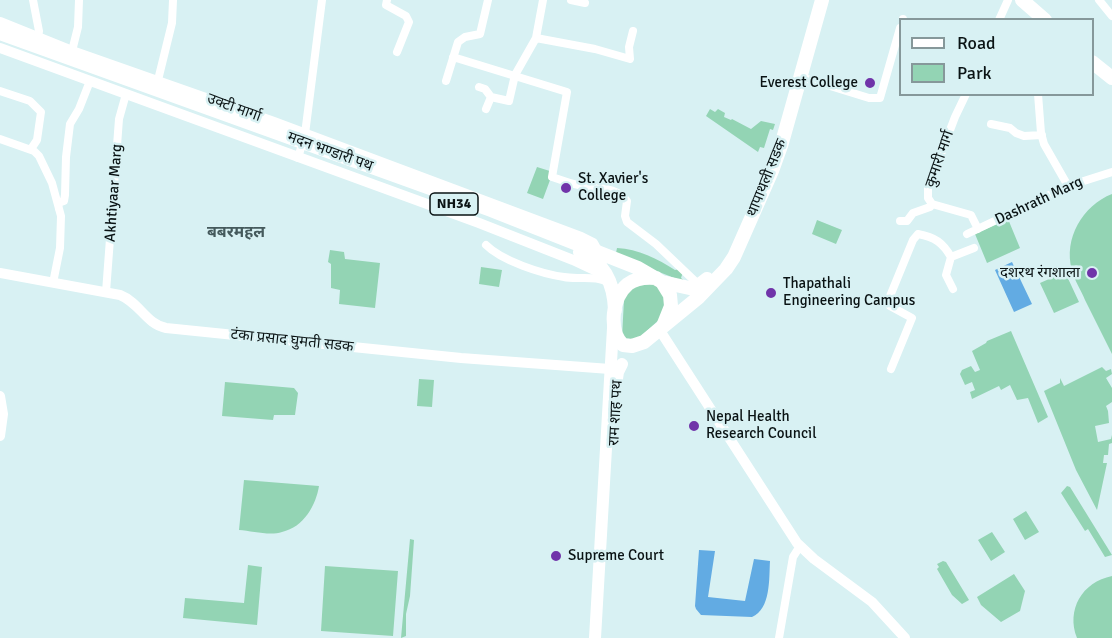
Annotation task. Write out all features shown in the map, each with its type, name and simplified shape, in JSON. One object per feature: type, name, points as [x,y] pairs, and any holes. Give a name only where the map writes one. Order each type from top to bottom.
[{"type":"highway","name":"थापाथली सडक","points":[[699,291],[729,253],[775,147],[815,0]]},
{"type":"highway","name":"थापाथली सडक","points":[[661,328],[699,291],[726,269],[734,257],[772,171],[822,0]]},
{"type":"highway","points":[[1022,0],[1043,18]]},
{"type":"highway","points":[[1029,0],[1043,18]]},
{"type":"highway","name":"मदन भण्डारी पथ","points":[[0,33],[582,253],[603,267],[612,285],[615,312]]},
{"type":"highway","name":"मदन भण्डारी पथ","points":[[0,39],[246,128],[480,206],[638,268],[662,284]]},
{"type":"highway","points":[[1094,58],[1112,72]]},
{"type":"highway","points":[[1094,64],[1112,78]]},
{"type":"highway","points":[[662,284],[670,306],[661,328],[644,342],[627,346],[621,344],[616,333],[615,312],[620,294],[628,284],[642,278],[699,291]]},
{"type":"main road","points":[[614,365],[615,312]]},
{"type":"main road","points":[[614,365],[644,342]]},
{"type":"main road","name":"राम शाह पथ","points":[[595,638],[614,365]]},
{"type":"main road","name":"राम शाह पथ","points":[[601,638],[616,380],[614,365]]},
{"type":"street","points":[[33,0],[38,37]]},
{"type":"street","points":[[72,51],[78,27],[79,0]]},
{"type":"street","points":[[158,80],[172,23],[172,0]]},
{"type":"street","points":[[302,146],[322,0]]},
{"type":"street","points":[[387,0],[386,5],[406,16],[409,22],[397,52]]},
{"type":"street","points":[[446,81],[455,48],[461,39],[480,34],[488,0]]},
{"type":"street","points":[[479,87],[485,89],[491,97],[509,101],[515,75],[536,38],[543,0]]},
{"type":"street","points":[[571,0],[585,3]]},
{"type":"street","points":[[1000,18],[1008,0]]},
{"type":"street","points":[[1099,0],[1112,16]]},
{"type":"street","name":"उक्टी मार्गा","points":[[0,22],[72,51],[158,80],[302,146]]},
{"type":"street","points":[[536,38],[595,49],[630,59],[629,47],[633,31]]},
{"type":"street","points":[[801,77],[869,98],[880,98],[899,32]]},
{"type":"street","points":[[0,48],[126,94],[302,146],[459,215],[573,260],[601,273],[612,285]]},
{"type":"street","points":[[453,57],[567,92],[552,177],[623,195],[627,201],[625,216],[627,222],[656,244],[699,291]]},
{"type":"street","points":[[53,283],[60,248],[58,203],[64,201],[65,195],[70,124],[79,109],[90,81]]},
{"type":"street","points":[[0,91],[30,102],[41,112],[37,140],[31,149]]},
{"type":"street","name":"Akhtiyaar Marg","points":[[106,292],[119,119],[126,94]]},
{"type":"street","name":"कुमारी मार्ग","points":[[965,96],[928,188],[928,198],[932,204],[971,215],[978,229]]},
{"type":"street","points":[[1038,96],[1044,144],[1068,186]]},
{"type":"street","points":[[486,109],[491,97]]},
{"type":"street","points":[[991,124],[1010,128],[1021,135],[1042,135]]},
{"type":"street","points":[[0,139],[31,149],[39,156],[52,183],[60,211]]},
{"type":"street","name":"Dashrath Marg","points":[[967,234],[1068,186],[1112,172]]},
{"type":"street","points":[[900,221],[907,221],[913,213],[932,204]]},
{"type":"street","points":[[891,369],[912,318],[890,306],[888,301],[913,240],[918,234],[943,244],[951,257],[946,275],[953,289]]},
{"type":"street","points":[[486,245],[499,255],[547,274],[576,279],[598,279],[612,285]]},
{"type":"street","points":[[951,257],[974,248]]},
{"type":"street","name":"टंका प्रसाद घुमती सडक","points":[[0,273],[106,292],[130,299],[156,326],[166,328],[449,357],[597,369],[614,365]]},
{"type":"street","points":[[661,328],[799,545],[814,559],[872,602],[905,638]]},
{"type":"street","points":[[0,396],[3,414],[0,436]]},
{"type":"street","points":[[779,638],[793,557],[799,545]]},
{"type":"green space","points":[[710,109],[715,112],[718,109],[725,113],[724,117],[751,129],[761,121],[775,124],[773,130],[770,129],[764,148],[760,147],[758,152],[706,116]]},
{"type":"green space","points":[[537,167],[553,172],[543,199],[527,193]]},
{"type":"green space","name":"दशरथ रंगशाला","points":[[1112,194],[1112,354],[1073,274],[1070,247],[1073,235],[1084,215],[1092,206]]},
{"type":"green space","points":[[1008,219],[1020,248],[987,263],[975,234]]},
{"type":"green space","points":[[817,220],[842,230],[836,244],[812,234]]},
{"type":"green space","points":[[617,248],[640,252],[675,270],[679,269],[683,272],[681,278],[687,283],[621,257],[616,253]]},
{"type":"green space","points":[[330,250],[344,252],[345,259],[380,263],[375,308],[339,304],[340,290],[331,288],[331,264],[328,262]]},
{"type":"green space","points":[[481,267],[502,270],[499,287],[479,284]]},
{"type":"green space","points":[[1065,272],[1079,302],[1054,313],[1040,283]]},
{"type":"green space","points":[[647,282],[660,286],[667,298],[662,317],[637,340],[622,338],[624,299],[631,287]]},
{"type":"green space","points":[[1011,331],[1048,417],[1038,423],[1028,398],[1017,400],[1010,385],[1001,390],[999,386],[972,399],[970,392],[975,390],[972,382],[965,385],[960,374],[962,370],[971,366],[975,372],[980,370],[972,351],[987,341]]},
{"type":"green space","points":[[1102,367],[1106,371],[1111,369],[1112,374],[1106,378],[1112,388],[1112,402],[1106,406],[1109,423],[1095,426],[1098,442],[1111,439],[1112,435],[1112,443],[1109,444],[1108,455],[1104,455],[1103,463],[1107,463],[1097,510],[1076,470],[1044,391],[1060,383],[1060,378],[1064,386]]},
{"type":"green space","points":[[419,379],[434,380],[432,407],[417,406]]},
{"type":"green space","points":[[225,382],[294,388],[298,393],[295,415],[274,415],[273,420],[222,416]]},
{"type":"green space","points":[[244,480],[319,486],[312,508],[303,520],[290,529],[267,533],[239,530]]},
{"type":"green space","points":[[1067,486],[1070,487],[1112,555],[1105,557],[1088,529],[1085,531],[1061,493]]},
{"type":"green space","points":[[1026,511],[1039,532],[1025,540],[1013,519]]},
{"type":"green space","points":[[992,532],[1005,552],[991,561],[978,540]]},
{"type":"green space","points":[[410,539],[414,540],[410,596],[406,614],[406,636],[401,638]]},
{"type":"green space","points":[[946,562],[969,600],[962,604],[952,595],[937,569],[939,567],[937,564]]},
{"type":"green space","points":[[248,565],[262,567],[257,625],[183,618],[185,598],[244,603]]},
{"type":"green space","points":[[325,566],[398,571],[393,636],[321,631]]},
{"type":"green space","points":[[1014,574],[1025,591],[1020,611],[1001,622],[981,605],[977,597]]},
{"type":"green space","points":[[1112,576],[1112,638],[1077,638],[1074,617],[1079,599],[1092,584]]},
{"type":"water","points":[[1012,262],[1032,304],[1014,312],[995,270]]},
{"type":"water","points":[[699,550],[715,551],[708,597],[745,601],[754,559],[770,561],[768,592],[763,607],[758,613],[752,617],[701,615],[695,606]]},
{"type":"place","name":"Everest College","points":[[870,83]]},
{"type":"place","name":"St. Xavier's College","points":[[566,188]]},
{"type":"place","name":"दशरथ रंगशाला","points":[[1092,273]]},
{"type":"place","name":"Thapathali Engineering Campus","points":[[771,293]]},
{"type":"place","name":"Nepal Health Research Council","points":[[694,426]]},
{"type":"place","name":"Supreme Court","points":[[556,556]]},
{"type":"district","name":"बबरमहल","points":[[236,233]]}]
